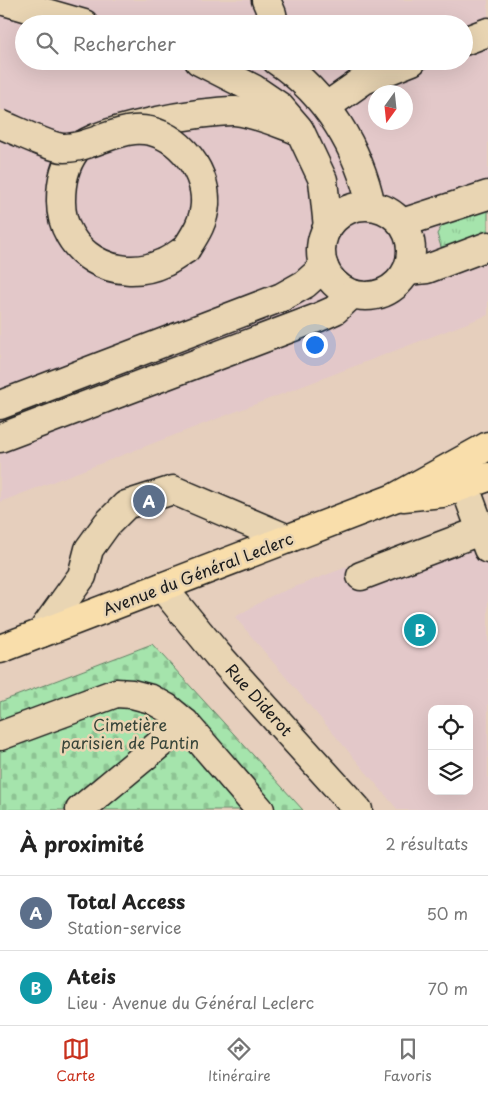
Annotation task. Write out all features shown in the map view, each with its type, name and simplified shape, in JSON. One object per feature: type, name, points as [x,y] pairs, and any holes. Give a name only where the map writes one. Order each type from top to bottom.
[{"type":"main road","name":"Avenue du Général Leclerc","points":[[0,649],[394,498],[488,446]]},
{"type":"main road","name":"Avenue du Général Leclerc","points":[[394,498],[442,494],[477,482]]},
{"type":"street","points":[[1,0],[53,15]]},
{"type":"street","points":[[266,0],[272,15]]},
{"type":"street","points":[[473,38],[488,32]]},
{"type":"street","points":[[217,70],[254,89],[279,106],[300,131],[323,180],[328,227]]},
{"type":"street","points":[[290,70],[327,106],[348,139],[361,170],[371,206]]},
{"type":"street","points":[[327,106],[364,80],[389,70]]},
{"type":"street","points":[[0,124],[63,148],[91,142],[116,133],[135,130],[150,131],[171,140],[191,158],[200,177],[205,204],[200,226],[186,249],[162,264],[142,269],[118,269],[99,264],[82,253],[67,232],[60,212],[65,166],[77,148],[111,133],[194,113],[236,111],[300,131]]},
{"type":"street","points":[[402,223],[488,195]]},
{"type":"street","points":[[357,206],[371,206],[385,209],[402,223],[411,242],[411,257],[407,271],[399,282],[381,294],[366,296],[352,294],[335,284],[324,267],[321,247],[328,227],[343,211],[357,206]]},
{"type":"street","points":[[407,271],[427,269],[488,246]]},
{"type":"street","points":[[0,405],[282,297],[305,284],[324,267]]},
{"type":"street","points":[[0,438],[316,318],[335,310],[352,294]]},
{"type":"street","points":[[360,576],[484,540],[477,482]]},
{"type":"street","points":[[41,633],[82,576],[89,548],[107,524],[126,506],[173,490],[288,539]]},
{"type":"street","name":"Rue Diderot","points":[[162,588],[186,619],[358,810]]},
{"type":"street","points":[[0,736],[116,693],[132,694],[151,699],[167,708],[185,723],[260,810]]},
{"type":"street","points":[[80,810],[185,723]]},
{"type":"shaded area","points":[[0,0],[488,0],[488,315],[0,502]]},
{"type":"shaded area","points":[[488,513],[488,810],[398,810],[235,617],[271,596]]},
{"type":"green space","points":[[488,205],[488,235],[457,246],[441,247],[437,234],[446,222],[466,212]]},
{"type":"green space","name":"Cimetière parisien de Pantin","points":[[152,644],[303,810],[0,810],[0,702]]},
{"type":"place","name":"Total Access","points":[[149,501]]},
{"type":"place","name":"Ateis","points":[[420,630]]}]
